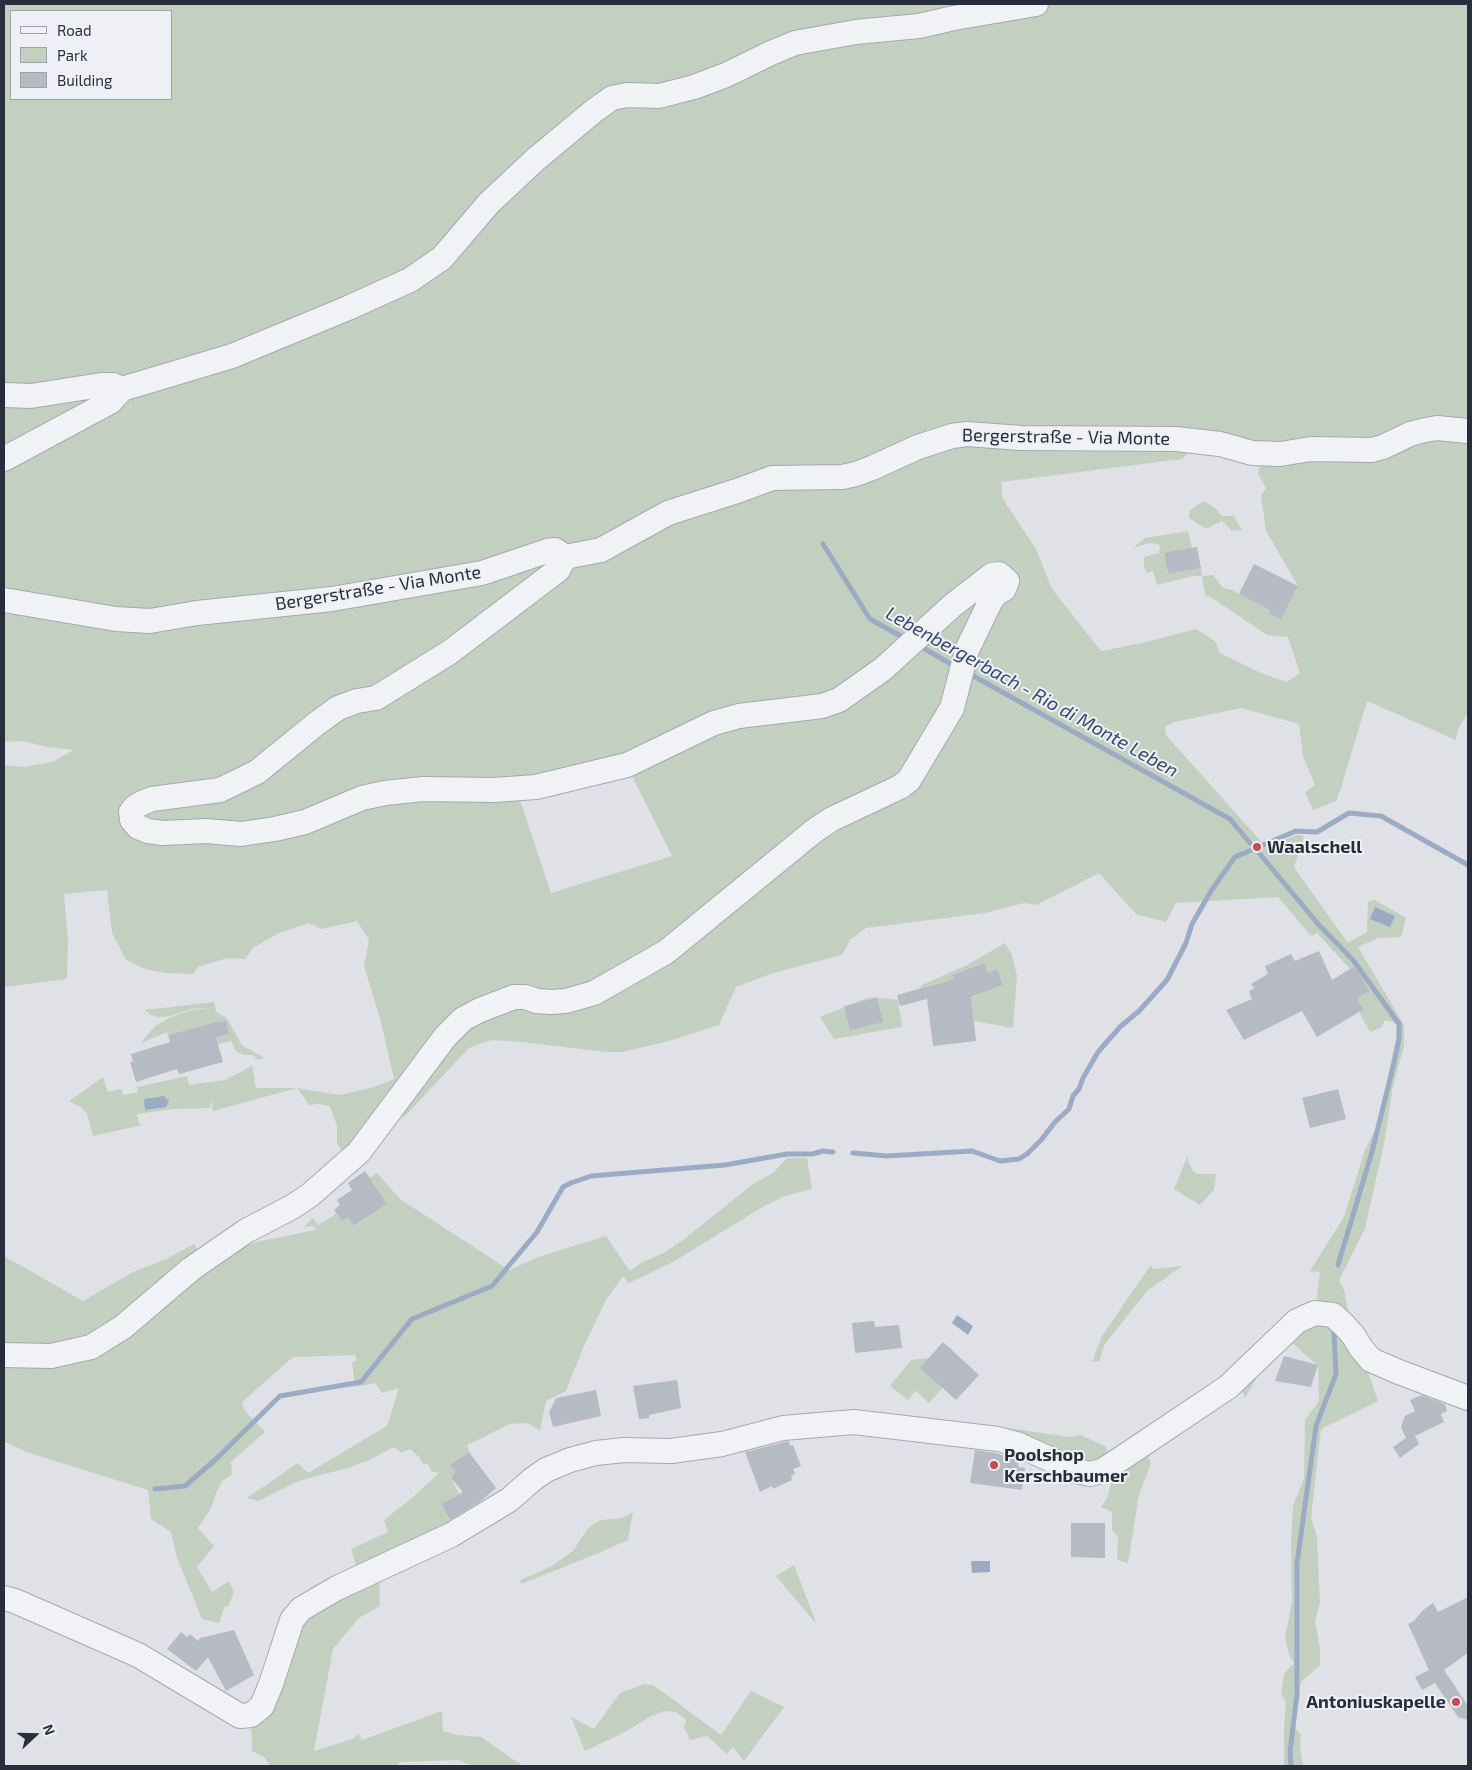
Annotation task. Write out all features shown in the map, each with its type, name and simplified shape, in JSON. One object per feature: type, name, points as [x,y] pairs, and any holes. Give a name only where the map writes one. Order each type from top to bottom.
[{"type":"street","points":[[4,395],[31,396],[101,385],[117,387],[232,356],[410,280],[442,258],[489,202],[536,159],[612,98],[627,95],[659,96],[694,87],[726,75],[795,43],[856,32],[919,26],[1036,4]]},
{"type":"street","points":[[4,459],[110,402],[117,387]]},
{"type":"street","name":"Bergerstraße - Via Monte","points":[[4,600],[116,619],[150,621],[197,613],[332,598],[482,574],[548,551],[555,550],[565,557],[601,550],[668,513],[772,478],[842,477],[856,474],[918,447],[952,436],[967,434],[1021,438],[1176,439],[1220,444],[1252,453],[1280,454],[1311,449],[1372,450],[1383,447],[1410,434],[1425,430],[1437,428],[1468,431]]},
{"type":"street","points":[[4,1355],[51,1356],[91,1346],[122,1327],[191,1269],[246,1231],[292,1207],[310,1195],[359,1152],[445,1037],[464,1019],[480,1010],[514,997],[551,1002],[566,1001],[594,993],[666,952],[814,831],[832,819],[900,787],[910,780],[952,708],[967,650],[991,600],[1004,589],[1006,581],[1000,574],[992,575],[953,605],[883,669],[839,700],[822,706],[739,716],[714,723],[627,765],[536,787],[494,790],[423,789],[386,793],[362,798],[305,822],[241,834],[206,831],[162,833],[138,827],[132,820],[131,812],[135,807],[152,799],[220,790],[257,772],[338,708],[357,701],[376,698],[450,652],[558,570],[565,557]]},
{"type":"street","points":[[4,1598],[15,1601],[138,1655],[240,1716],[251,1715],[262,1706],[292,1620],[301,1609],[337,1588],[451,1535],[509,1500],[546,1470],[570,1460],[596,1453],[624,1450],[671,1451],[722,1444],[783,1428],[854,1422],[998,1439],[1017,1444],[1074,1470],[1090,1474],[1102,1471],[1228,1387],[1297,1321],[1315,1313],[1333,1315],[1353,1335],[1371,1360],[1468,1398]]},
{"type":"green space","points":[[4,4],[1468,4],[1468,713],[1458,729],[1456,740],[1367,701],[1336,801],[1313,810],[1305,792],[1315,785],[1303,756],[1299,724],[1241,708],[1174,722],[1165,727],[1166,735],[1266,847],[1297,835],[1304,836],[1294,867],[1348,943],[1367,932],[1368,902],[1375,900],[1406,918],[1401,937],[1378,938],[1358,947],[1404,1025],[1404,1046],[1393,1086],[1384,1144],[1365,1228],[1339,1281],[1344,1290],[1353,1335],[1369,1366],[1369,1375],[1378,1401],[1321,1429],[1311,1518],[1317,1536],[1320,1603],[1315,1621],[1320,1648],[1320,1665],[1301,1682],[1297,1694],[1293,1726],[1301,1735],[1300,1746],[1303,1766],[1284,1766],[1286,1703],[1281,1693],[1284,1674],[1294,1663],[1289,1654],[1285,1638],[1292,1602],[1291,1544],[1293,1506],[1304,1478],[1305,1420],[1319,1401],[1318,1366],[1289,1340],[1257,1377],[1245,1398],[1237,1379],[1315,1313],[1320,1272],[1310,1271],[1344,1217],[1365,1150],[1378,1124],[1399,1024],[1385,1020],[1382,1027],[1370,1032],[1359,1012],[1364,1008],[1357,998],[1370,991],[1355,966],[1350,969],[1317,933],[1311,936],[1278,897],[1176,903],[1166,922],[1136,914],[1099,873],[1036,905],[1024,903],[985,913],[866,928],[850,940],[842,955],[773,973],[736,987],[719,1025],[669,1041],[622,1052],[492,1040],[469,1048],[404,1117],[391,1105],[346,1156],[337,1144],[337,1126],[330,1106],[309,1105],[297,1088],[340,1095],[374,1087],[394,1079],[381,1022],[364,966],[369,940],[357,921],[322,929],[309,923],[279,933],[253,948],[245,959],[227,958],[198,967],[193,974],[166,973],[145,969],[126,960],[112,933],[107,890],[64,894],[68,939],[67,979],[4,987],[4,765],[25,767],[52,762],[74,750],[47,747],[23,741],[4,742]],"holes":[[[1201,441],[1263,454],[1258,474],[1266,488],[1261,495],[1266,531],[1298,586],[1281,620],[1269,613],[1270,610],[1232,590],[1223,588],[1213,575],[1202,576],[1205,595],[1267,635],[1288,637],[1300,673],[1287,682],[1261,673],[1220,653],[1215,641],[1196,629],[1101,651],[1052,589],[1036,549],[1003,499],[1001,482],[1182,459]],[[627,766],[672,856],[551,893],[516,788]]]},
{"type":"green space","points":[[1204,501],[1216,509],[1222,516],[1234,516],[1242,531],[1231,530],[1222,521],[1206,529],[1189,518],[1190,510]]},
{"type":"green space","points":[[1188,531],[1192,548],[1164,554],[1168,574],[1201,568],[1202,576],[1193,576],[1157,585],[1153,571],[1147,573],[1144,566],[1144,557],[1159,553],[1160,545],[1149,543],[1133,548],[1145,538]]},
{"type":"green space","points":[[1005,943],[1012,955],[1017,976],[1013,1028],[974,1021],[972,1005],[962,1001],[1003,985],[996,970],[988,973],[984,963],[952,975],[954,979],[920,988],[922,985],[969,964]]},
{"type":"green space","points":[[874,997],[898,1000],[902,1027],[834,1039],[820,1017],[864,999]]},
{"type":"green space","points":[[214,1002],[216,1012],[226,1017],[242,1045],[264,1058],[258,1060],[253,1055],[244,1055],[236,1051],[231,1041],[218,1044],[212,1023],[168,1035],[167,1032],[141,1043],[155,1026],[171,1017],[193,1010],[209,1008],[192,1009],[170,1016],[158,1017],[151,1015],[145,1010]]},
{"type":"green space","points":[[252,1066],[256,1088],[297,1088],[213,1111],[211,1100],[210,1108],[173,1109],[137,1114],[139,1124],[143,1125],[93,1136],[87,1114],[82,1108],[69,1101],[103,1077],[108,1092],[121,1089],[123,1095],[138,1092],[137,1087],[187,1076],[189,1085],[225,1080]]},
{"type":"green space","points":[[1188,1155],[1188,1161],[1193,1171],[1198,1174],[1216,1174],[1214,1190],[1200,1205],[1174,1189]]},
{"type":"green space","points":[[787,1158],[807,1158],[812,1189],[785,1196],[764,1206],[673,1262],[629,1283],[623,1276],[606,1300],[583,1348],[566,1391],[546,1401],[540,1430],[527,1423],[510,1424],[467,1445],[469,1452],[450,1465],[455,1472],[451,1478],[459,1494],[441,1504],[451,1523],[379,1569],[380,1606],[359,1618],[333,1649],[314,1751],[352,1739],[359,1734],[362,1740],[442,1711],[443,1731],[457,1735],[481,1737],[523,1766],[471,1766],[459,1760],[399,1762],[399,1766],[270,1766],[264,1757],[252,1751],[251,1715],[292,1620],[360,1578],[351,1549],[388,1532],[384,1520],[439,1473],[431,1471],[428,1464],[423,1464],[419,1457],[410,1449],[401,1453],[394,1447],[348,1468],[301,1480],[258,1501],[247,1498],[298,1463],[308,1473],[387,1426],[399,1388],[382,1393],[375,1383],[355,1387],[352,1362],[357,1361],[355,1355],[293,1357],[242,1402],[245,1411],[265,1432],[231,1462],[232,1474],[222,1481],[211,1508],[198,1528],[214,1546],[197,1567],[212,1592],[229,1581],[234,1592],[228,1607],[225,1606],[219,1623],[202,1619],[177,1558],[171,1532],[151,1519],[148,1490],[29,1453],[4,1442],[4,1256],[83,1301],[133,1272],[166,1259],[194,1244],[203,1256],[226,1253],[256,1242],[315,1230],[316,1228],[311,1226],[304,1227],[313,1218],[318,1225],[336,1214],[342,1221],[348,1217],[355,1226],[387,1204],[369,1178],[377,1173],[400,1199],[509,1270],[541,1256],[606,1236],[630,1271],[683,1240],[753,1184],[773,1173]]},
{"type":"green space","points":[[1150,1266],[1154,1269],[1182,1266],[1147,1291],[1105,1344],[1099,1361],[1092,1362],[1102,1336]]},
{"type":"green space","points":[[929,1358],[942,1388],[929,1403],[916,1391],[908,1400],[890,1386],[911,1360]]},
{"type":"green space","points":[[965,1426],[1014,1429],[1070,1437],[1081,1435],[1106,1447],[1111,1464],[1144,1444],[1151,1464],[1139,1495],[1128,1563],[1117,1560],[1118,1537],[1112,1530],[1112,1512],[1101,1507],[1108,1496],[1111,1482],[1111,1465],[1102,1471]]},
{"type":"green space","points":[[633,1512],[628,1540],[521,1584],[520,1580],[552,1566],[573,1551],[588,1528],[601,1520],[622,1518]]},
{"type":"green space","points":[[794,1565],[817,1625],[776,1576]]},
{"type":"green space","points":[[644,1684],[653,1685],[721,1735],[751,1691],[784,1707],[744,1761],[733,1747],[727,1754],[707,1736],[690,1740],[684,1727],[686,1720],[676,1712],[665,1711],[651,1716],[625,1732],[585,1751],[571,1717],[594,1729],[620,1693]]},
{"type":"water","points":[[1375,907],[1395,916],[1390,927],[1370,919]]},
{"type":"water","points":[[164,1096],[169,1101],[166,1107],[145,1110],[144,1099]]},
{"type":"water","points":[[957,1315],[973,1326],[968,1335],[952,1323]]},
{"type":"water","points":[[971,1561],[990,1561],[990,1572],[972,1573]]},
{"type":"building","points":[[1197,547],[1201,568],[1168,574],[1164,553]]},
{"type":"building","points":[[1254,564],[1298,586],[1281,620],[1269,613],[1270,610],[1239,594]]},
{"type":"building","points":[[1319,951],[1332,980],[1355,966],[1370,991],[1357,998],[1364,1009],[1317,1037],[1302,1011],[1244,1040],[1226,1010],[1252,999],[1249,991],[1254,988],[1251,984],[1268,974],[1265,966],[1291,954],[1295,961]]},
{"type":"building","points":[[984,963],[988,973],[997,969],[1003,985],[971,997],[976,1041],[933,1046],[927,999],[900,1006],[897,995],[954,979],[952,975]]},
{"type":"building","points":[[877,998],[883,1022],[850,1030],[844,1006]]},
{"type":"building","points":[[226,1021],[229,1034],[216,1037],[223,1062],[179,1074],[177,1069],[136,1082],[130,1062],[133,1062],[131,1054],[170,1042],[168,1035]]},
{"type":"building","points":[[1338,1089],[1346,1119],[1310,1128],[1302,1098]]},
{"type":"building","points":[[365,1171],[387,1204],[354,1226],[348,1217],[342,1221],[334,1210],[340,1205],[337,1200],[352,1190],[348,1183]]},
{"type":"building","points":[[874,1321],[875,1327],[899,1325],[902,1348],[855,1353],[852,1323]]},
{"type":"building","points":[[943,1342],[979,1375],[956,1400],[920,1368]]},
{"type":"building","points":[[1284,1356],[1318,1365],[1311,1387],[1275,1381]]},
{"type":"building","points":[[677,1380],[681,1408],[649,1415],[649,1418],[639,1419],[633,1386]]},
{"type":"building","points":[[596,1390],[601,1416],[553,1427],[549,1412],[556,1398]]},
{"type":"building","points":[[1422,1395],[1445,1404],[1447,1411],[1441,1414],[1444,1422],[1415,1436],[1419,1444],[1400,1458],[1393,1447],[1406,1438],[1401,1427],[1405,1416],[1415,1411],[1410,1400]]},
{"type":"building","points":[[789,1441],[790,1446],[793,1445],[801,1466],[793,1469],[795,1474],[791,1476],[792,1480],[773,1489],[772,1486],[760,1492],[745,1452]]},
{"type":"building","points":[[975,1450],[995,1453],[1019,1460],[1018,1467],[1025,1468],[1022,1490],[970,1483]]},
{"type":"building","points":[[469,1452],[496,1488],[481,1501],[450,1520],[441,1504],[463,1492],[451,1478],[455,1472],[450,1465]]},
{"type":"building","points":[[1071,1523],[1105,1523],[1105,1558],[1071,1557]]},
{"type":"building","points":[[1468,1597],[1468,1653],[1444,1670],[1468,1706],[1468,1720],[1458,1717],[1435,1683],[1422,1690],[1415,1677],[1429,1670],[1408,1624],[1414,1621],[1423,1610],[1433,1603],[1438,1612]]},
{"type":"building","points":[[234,1630],[254,1675],[226,1691],[208,1657],[196,1671],[167,1649],[181,1632],[187,1637],[190,1634],[198,1641],[200,1638]]},
{"type":"waterway","name":"Lebenbergerbach - Rio di Monte Leben","points":[[823,544],[870,619],[906,639]]},
{"type":"waterway","name":"Lebenbergerbach - Rio di Monte Leben","points":[[918,645],[956,667]]},
{"type":"waterway","name":"Lebenbergerbach - Rio di Monte Leben","points":[[968,673],[1230,819],[1250,843]]},
{"type":"waterway","points":[[853,1153],[887,1156],[972,1151],[1000,1161],[1019,1159],[1027,1154],[1069,1109],[1073,1096],[1079,1089],[1098,1052],[1167,980],[1186,943],[1192,924],[1211,891],[1235,857],[1296,831],[1317,832],[1349,813],[1381,816],[1468,865]]},
{"type":"waterway","name":"Lebenbergerbach - Rio di Monte Leben","points":[[1259,853],[1319,925],[1353,960],[1399,1024],[1399,1039],[1394,1063],[1372,1152],[1338,1265]]},
{"type":"waterway","points":[[155,1489],[185,1486],[215,1460],[280,1396],[361,1382],[412,1319],[492,1286],[537,1232],[563,1187],[571,1183],[591,1176],[725,1165],[787,1154],[833,1152]]},
{"type":"waterway","name":"Lebenbergerbach - Rio di Monte Leben","points":[[1291,1766],[1290,1752],[1297,1694],[1297,1563],[1316,1426],[1336,1374],[1334,1333]]},
{"type":"place","name":"Waalschell","points":[[1257,847]]},
{"type":"place","name":"Poolshop Kerschbaumer","points":[[994,1465]]},
{"type":"place","name":"Antoniuskapelle","points":[[1456,1702]]}]
